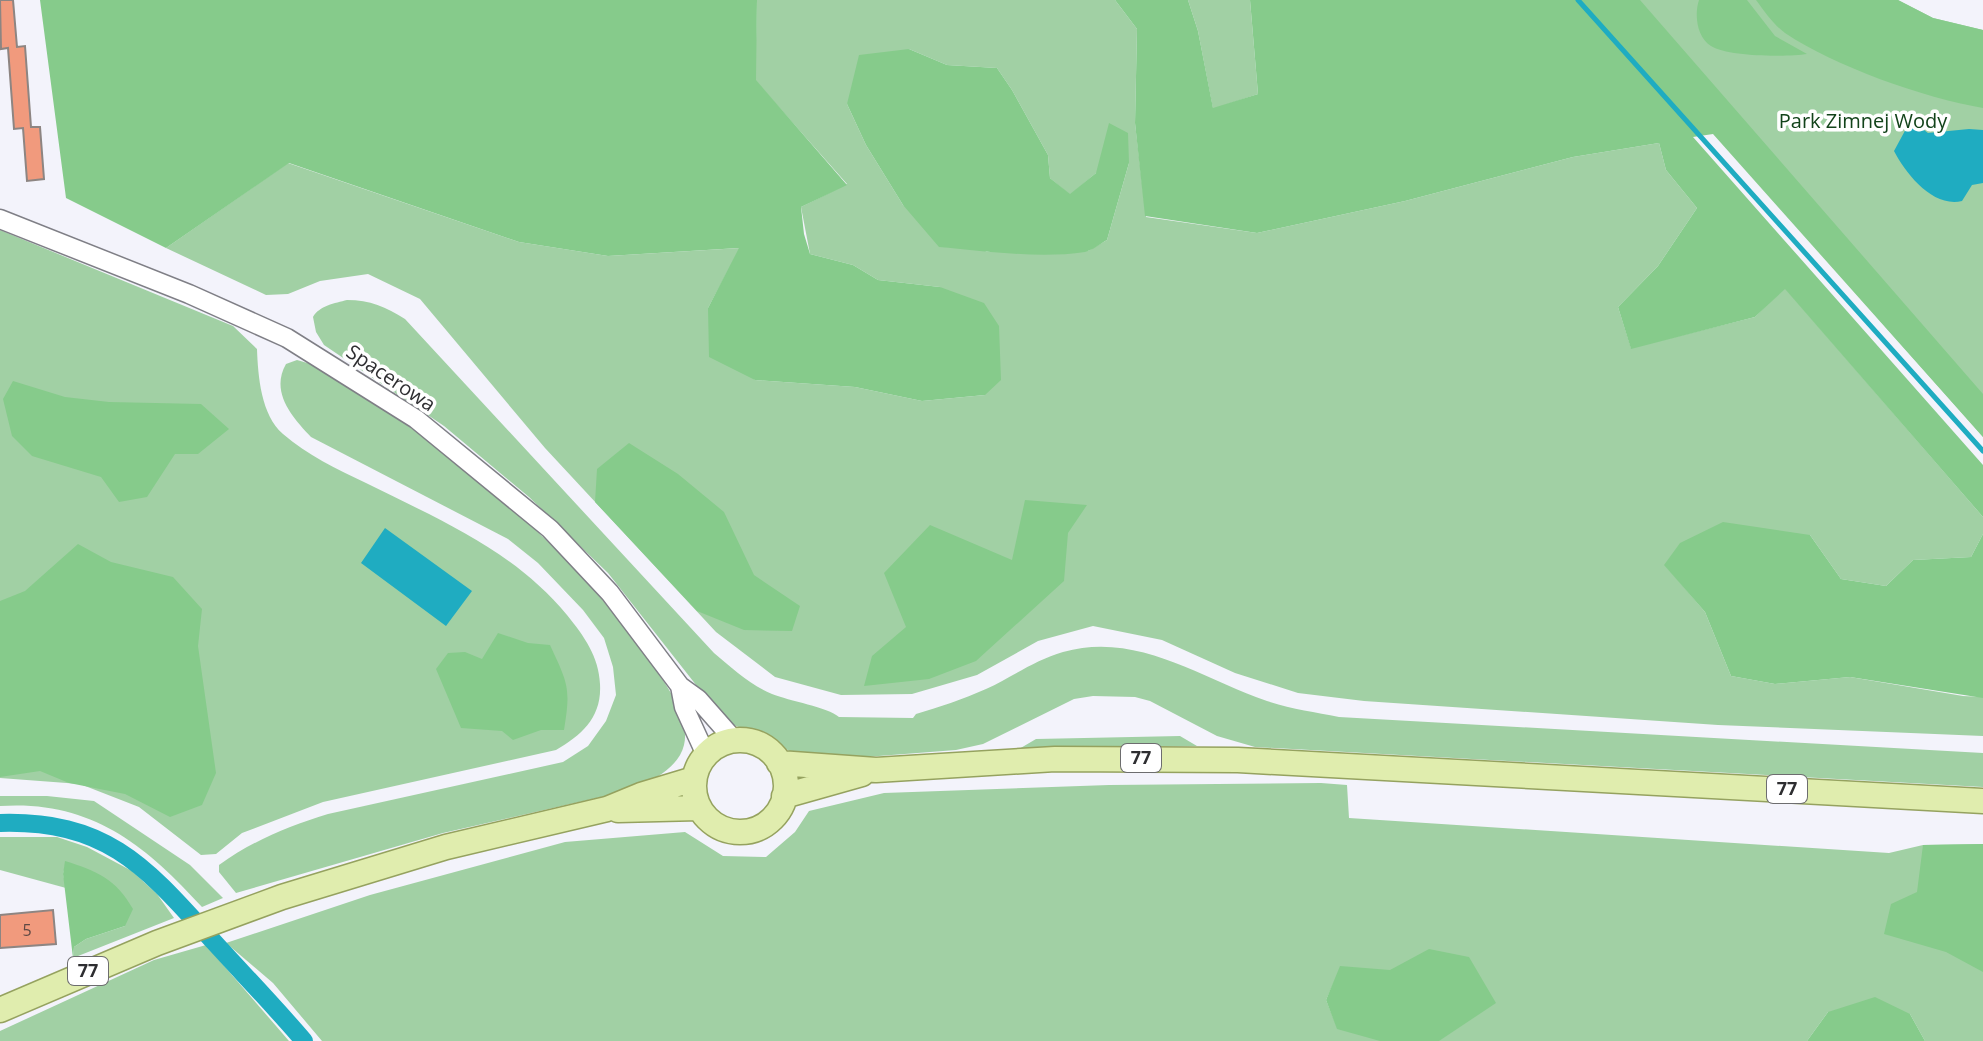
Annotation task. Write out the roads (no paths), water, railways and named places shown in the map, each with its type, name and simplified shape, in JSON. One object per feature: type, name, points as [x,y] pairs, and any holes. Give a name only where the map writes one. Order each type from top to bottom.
[{"type":"main road","points":[[735,741],[760,745],[779,763],[784,776],[784,796],[770,820],[746,832],[719,827],[707,819],[699,808],[694,791],[694,779],[706,755],[722,744],[735,741]]},
{"type":"main road","name":"77","points":[[779,763],[876,770],[1045,759],[1201,759],[1983,801]]},
{"type":"main road","name":"77","points":[[784,796],[876,770]]},
{"type":"main road","name":"77","points":[[0,1010],[178,934],[282,897],[446,847],[607,809],[694,779]]},
{"type":"main road","name":"77","points":[[607,809],[699,808]]},
{"type":"street","name":"Spacerowa","points":[[0,219],[176,289],[287,338],[416,419],[550,529],[610,593],[680,686],[698,699],[735,741]]},
{"type":"street","name":"Spacerowa","points":[[680,686],[684,707],[706,755]]},
{"type":"water","points":[[1916,124],[1928,133],[1983,130],[1983,183],[1972,185],[1962,201],[1951,202],[1931,194],[1913,179],[1899,160],[1894,151],[1907,127]]},
{"type":"water","points":[[385,528],[472,591],[446,626],[361,563]]},
{"type":"waterway","points":[[1578,0],[1983,451]]},
{"type":"waterway","points":[[0,823],[37,824],[69,830],[122,853],[167,891],[304,1041]]},
{"type":"park label","name":"Park Zimnej Wody","points":[[1863,121]]}]
